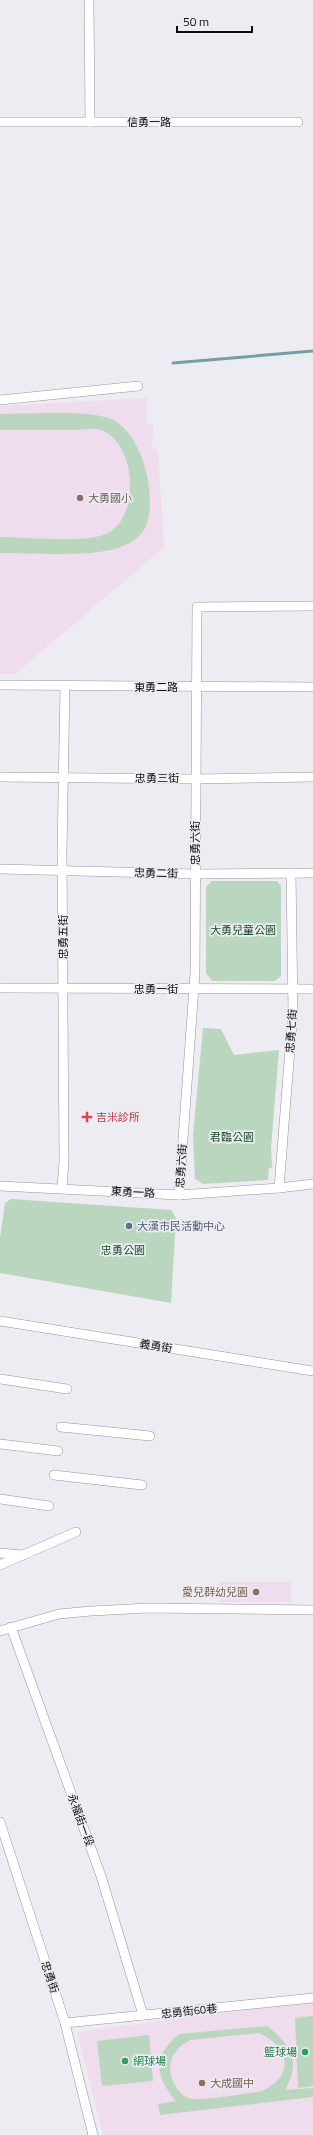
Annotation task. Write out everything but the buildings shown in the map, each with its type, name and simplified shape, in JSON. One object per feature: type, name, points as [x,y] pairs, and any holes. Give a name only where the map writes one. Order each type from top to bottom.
[{"type":"street","points":[[89,0],[90,122]]},
{"type":"street","name":"信勇一路","points":[[0,122],[298,122]]},
{"type":"street","points":[[0,400],[138,386]]},
{"type":"street","name":"忠勇六街","points":[[179,1195],[194,989],[195,686],[197,607],[313,606]]},
{"type":"street","name":"東勇二路","points":[[0,685],[313,687]]},
{"type":"street","name":"忠勇五街","points":[[62,1188],[64,1161],[62,871],[65,686]]},
{"type":"street","name":"忠勇三街","points":[[0,777],[195,779],[313,777]]},
{"type":"street","name":"忠勇二街","points":[[0,869],[195,874],[313,873]]},
{"type":"street","name":"忠勇七街","points":[[279,1188],[293,1011],[291,873]]},
{"type":"street","name":"忠勇一街","points":[[0,988],[313,989]]},
{"type":"street","name":"東勇一路","points":[[0,1186],[179,1195],[279,1188],[313,1184]]},
{"type":"street","name":"義勇街","points":[[0,1321],[313,1370]]},
{"type":"street","points":[[0,1379],[67,1388]]},
{"type":"street","points":[[61,1427],[150,1436]]},
{"type":"street","points":[[0,1444],[58,1451]]},
{"type":"street","points":[[54,1475],[142,1485]]},
{"type":"street","points":[[0,1500],[49,1506]]},
{"type":"street","points":[[0,1566],[22,1555],[44,1548],[76,1532]]},
{"type":"street","points":[[0,1553],[22,1555]]},
{"type":"street","points":[[0,1631],[59,1614],[149,1608],[313,1610]]},
{"type":"street","name":"永福街一段","points":[[11,1627],[101,1876],[143,2015]]},
{"type":"street","name":"忠勇街","points":[[0,1822],[65,2023],[93,2135]]},
{"type":"street","name":"忠勇街60巷","points":[[65,2023],[313,1998]]},
{"type":"shaded area","name":"大勇國小","points":[[147,398],[146,423],[153,424],[152,447],[158,450],[164,547],[15,674],[0,674],[0,406]]},
{"type":"shaded area","name":"愛兒群幼兒園","points":[[220,1582],[291,1582],[291,1602],[220,1602]]},
{"type":"shaded area","name":"大成國中","points":[[313,2001],[313,2135],[103,2135],[77,2032]]},
{"type":"green space","points":[[0,414],[87,414],[111,419],[123,427],[133,439],[141,455],[146,472],[150,507],[147,522],[141,534],[130,543],[111,550],[97,552],[63,554],[0,553],[0,537],[81,539],[103,535],[116,527],[125,514],[129,498],[130,480],[127,463],[120,447],[110,435],[97,429],[0,430]]},
{"type":"green space","name":"大勇兒童公園","points":[[212,881],[277,881],[281,886],[281,976],[275,981],[212,981],[206,973],[206,887]]},
{"type":"green space","name":"君臨公園","points":[[203,1028],[221,1029],[234,1055],[279,1050],[271,1148],[272,1168],[269,1168],[268,1180],[203,1184],[195,1179],[193,1136]]},
{"type":"green space","name":"忠勇公園","points":[[11,1199],[171,1210],[176,1218],[171,1303],[0,1273],[0,1238],[5,1203]]},
{"type":"green space","name":"籃球場","points":[[313,2016],[313,2086],[298,2088],[295,2018]]},
{"type":"green space","points":[[268,2026],[283,2041],[292,2055],[293,2070],[285,2090],[313,2088],[313,2097],[160,2115],[158,2104],[176,2101],[164,2083],[160,2074],[160,2066],[164,2050],[179,2034]],"holes":[[[259,2033],[277,2046],[282,2054],[284,2070],[280,2078],[273,2085],[262,2091],[194,2099],[184,2096],[178,2090],[173,2081],[170,2072],[170,2063],[173,2055],[182,2045],[190,2040]]]},
{"type":"green space","name":"網球場","points":[[149,2035],[153,2081],[102,2086],[97,2041]]},
{"type":"waterway","points":[[173,363],[313,351]]},
{"type":"place","name":"大勇國小","points":[[80,498]]},
{"type":"place","name":"吉米診所","points":[[87,1117]]},
{"type":"place","name":"大漢市民活動中心","points":[[129,1226]]},
{"type":"place","name":"愛兒群幼兒園","points":[[256,1592]]},
{"type":"place","name":"籃球場","points":[[305,2052]]},
{"type":"place","name":"網球場","points":[[125,2061]]},
{"type":"place","name":"大成國中","points":[[202,2083]]}]
